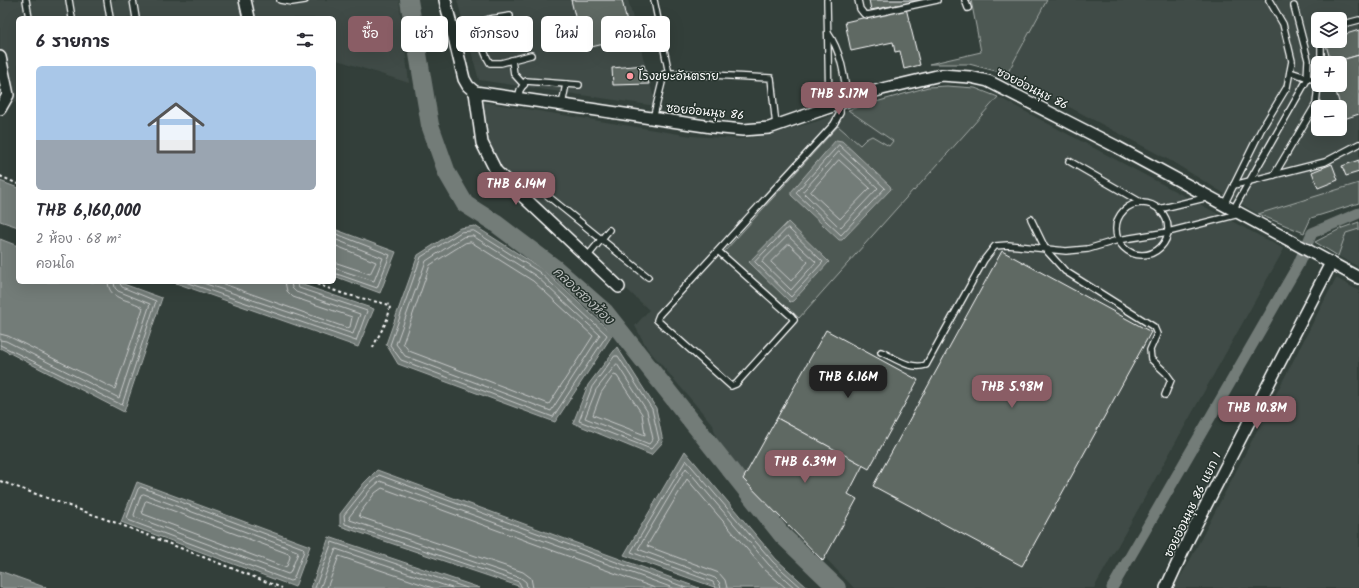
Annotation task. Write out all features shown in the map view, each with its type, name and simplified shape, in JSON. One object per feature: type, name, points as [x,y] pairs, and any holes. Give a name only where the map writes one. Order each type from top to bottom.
[{"type":"street","points":[[244,0],[248,16]]},
{"type":"street","points":[[445,0],[456,45]]},
{"type":"street","points":[[458,52],[464,78],[468,86],[475,92],[482,143],[496,171],[619,287]]},
{"type":"street","points":[[0,57],[8,95],[0,109]]},
{"type":"street","name":"ซอยอ่อนนุช 86","points":[[475,92],[653,119],[743,130],[776,126],[882,89],[941,75],[970,77],[988,81],[1117,147],[1359,278]]},
{"type":"street","name":"ซอยอ่อนนุช 86 แยก 1","points":[[1166,588],[1189,538],[1331,263]]},
{"type":"lane","points":[[26,0],[29,16]]},
{"type":"lane","points":[[69,0],[72,16]]},
{"type":"lane","points":[[107,0],[110,16]]},
{"type":"lane","points":[[133,0],[136,16]]},
{"type":"lane","points":[[280,0],[292,2],[305,0]]},
{"type":"lane","points":[[654,0],[669,74]]},
{"type":"lane","points":[[828,0],[829,108]]},
{"type":"lane","points":[[858,0],[860,10],[864,14],[868,14],[937,0]]},
{"type":"lane","points":[[965,0],[968,8]]},
{"type":"lane","points":[[1232,210],[1234,185],[1261,130],[1287,87],[1292,61],[1283,24],[1269,0]]},
{"type":"lane","points":[[881,352],[908,365],[926,365],[984,260],[995,246],[1008,245],[1066,251],[1088,249],[1118,240],[1168,232],[1232,210],[1251,181],[1307,78],[1308,60],[1294,6]]},
{"type":"lane","points":[[1347,23],[1359,20]]},
{"type":"lane","points":[[718,251],[794,320],[736,384],[731,386],[657,320],[659,315],[834,124],[844,102],[839,54],[836,44],[828,33]]},
{"type":"lane","points":[[484,52],[490,63],[512,60],[531,55]]},
{"type":"lane","points":[[512,60],[514,74],[524,85]]},
{"type":"lane","points":[[1290,72],[1311,79]]},
{"type":"lane","points":[[653,119],[664,74],[771,78],[776,126]]},
{"type":"lane","points":[[518,99],[526,81],[579,85]]},
{"type":"lane","points":[[562,105],[566,84]]},
{"type":"lane","points":[[1274,175],[1316,104],[1317,92]]},
{"type":"lane","points":[[1234,185],[1325,162],[1359,144]]},
{"type":"lane","points":[[1069,161],[1142,203],[1159,209],[1164,216],[1168,232],[1165,241],[1160,248],[1146,255],[1129,252],[1118,240],[1117,223],[1120,215],[1126,209],[1142,203]]},
{"type":"lane","points":[[538,188],[648,277]]},
{"type":"lane","points":[[1159,209],[1209,197]]},
{"type":"lane","points":[[1031,219],[1046,250],[1065,271],[1154,327],[1157,334],[1150,350],[1151,359],[1166,373],[1171,380],[1165,395]]},
{"type":"lane","points":[[587,257],[609,230]]},
{"type":"path","points":[[0,176],[16,183]]},
{"type":"path","points":[[316,284],[344,294],[390,305],[388,321],[378,336],[373,348]]},
{"type":"path","points":[[0,481],[119,524],[282,588]]},
{"type":"shaded area","points":[[0,0],[399,0],[401,17],[401,52],[405,52],[409,83],[336,60],[336,16],[16,16],[16,103],[0,94]]},
{"type":"shaded area","points":[[457,0],[628,0],[632,16],[601,16],[601,52],[642,52],[656,106],[479,80],[471,52],[533,52],[533,16],[461,16]]},
{"type":"shaded area","points":[[971,0],[1047,0],[1007,74],[969,64],[929,64],[981,52]]},
{"type":"shaded area","points":[[1047,0],[1359,0],[1359,183],[1258,214],[1171,161],[1007,74]]},
{"type":"shaded area","points":[[947,86],[975,88],[998,97],[799,318],[724,252],[838,126],[860,145],[872,136],[889,146],[893,141],[848,110],[928,87]]},
{"type":"shaded area","points":[[998,97],[1284,249],[1094,588],[854,588],[718,445],[713,425],[647,348],[635,326],[649,310],[500,170],[489,148],[478,104],[479,102],[483,102],[691,136],[738,139],[765,136],[815,122],[848,110],[894,141],[878,160],[914,191]]},
{"type":"shaded area","points":[[1359,183],[1359,203],[1311,218],[1304,233],[1258,214]]},
{"type":"shaded area","points":[[1359,222],[1359,229],[1346,233],[1338,256],[1315,242],[1342,228]]},
{"type":"shaded area","points":[[1359,229],[1359,267],[1338,256],[1346,233]]},
{"type":"shaded area","points":[[1336,278],[1359,291],[1359,588],[1173,588],[1187,566]]},
{"type":"water","points":[[836,140],[842,141],[890,186],[891,189],[842,240],[839,240],[791,195],[791,192]]},
{"type":"water","points":[[0,181],[16,187],[16,226],[0,221]]},
{"type":"water","points":[[788,222],[829,262],[793,301],[790,302],[749,262]]},
{"type":"water","points":[[475,226],[542,269],[613,334],[555,422],[398,364],[386,344],[418,255],[460,228]]},
{"type":"water","points":[[336,230],[396,252],[380,293],[336,277]]},
{"type":"water","points":[[0,239],[16,245],[16,284],[124,284],[162,298],[124,412],[0,348]]},
{"type":"water","points":[[179,284],[300,284],[374,309],[358,347]]},
{"type":"water","points":[[617,347],[656,408],[663,442],[651,455],[573,423],[588,385]]},
{"type":"water","points":[[685,451],[776,559],[808,588],[717,588],[624,555]]},
{"type":"water","points":[[377,470],[699,588],[524,588],[340,526],[340,514],[364,483]]},
{"type":"water","points":[[137,482],[310,546],[295,587],[121,522]]},
{"type":"water","points":[[329,537],[480,588],[311,588]]},
{"type":"water","points":[[0,571],[47,588],[0,588]]},
{"type":"building","points":[[571,0],[622,0],[626,16],[601,16],[601,45],[593,47],[593,16],[575,16]]},
{"type":"building","points":[[869,0],[923,0],[871,10]]},
{"type":"building","points":[[906,8],[920,65],[904,69],[900,51],[895,52],[893,42],[851,51],[845,22]]},
{"type":"building","points":[[1359,30],[1359,55],[1347,58],[1347,56],[1329,56],[1327,48],[1347,48],[1347,34]]},
{"type":"building","points":[[1359,55],[1359,114],[1347,118],[1347,100],[1338,100],[1336,92],[1347,92],[1347,58]]},
{"type":"building","name":"โรงขยะอันตราย","points":[[644,65],[649,84],[613,85],[612,68]]},
{"type":"building","points":[[1359,160],[1359,172],[1346,176],[1342,166]]},
{"type":"building","points":[[1332,164],[1338,180],[1318,188],[1312,172]]},
{"type":"building","points":[[1002,251],[1151,332],[1022,566],[873,486]]},
{"type":"building","points":[[826,330],[918,380],[869,469],[777,418]]},
{"type":"building","points":[[777,418],[863,465],[848,494],[857,499],[823,561],[743,479]]},
{"type":"waterway","name":"คลองสองห้อง","points":[[409,0],[430,125],[447,173],[465,204],[495,223],[556,269],[605,312],[782,535],[837,588]]},
{"type":"waterway","points":[[1112,588],[1298,265],[1312,233],[1359,213]]},
{"type":"place","name":"โรงขยะอันตราย","points":[[630,76]]}]
